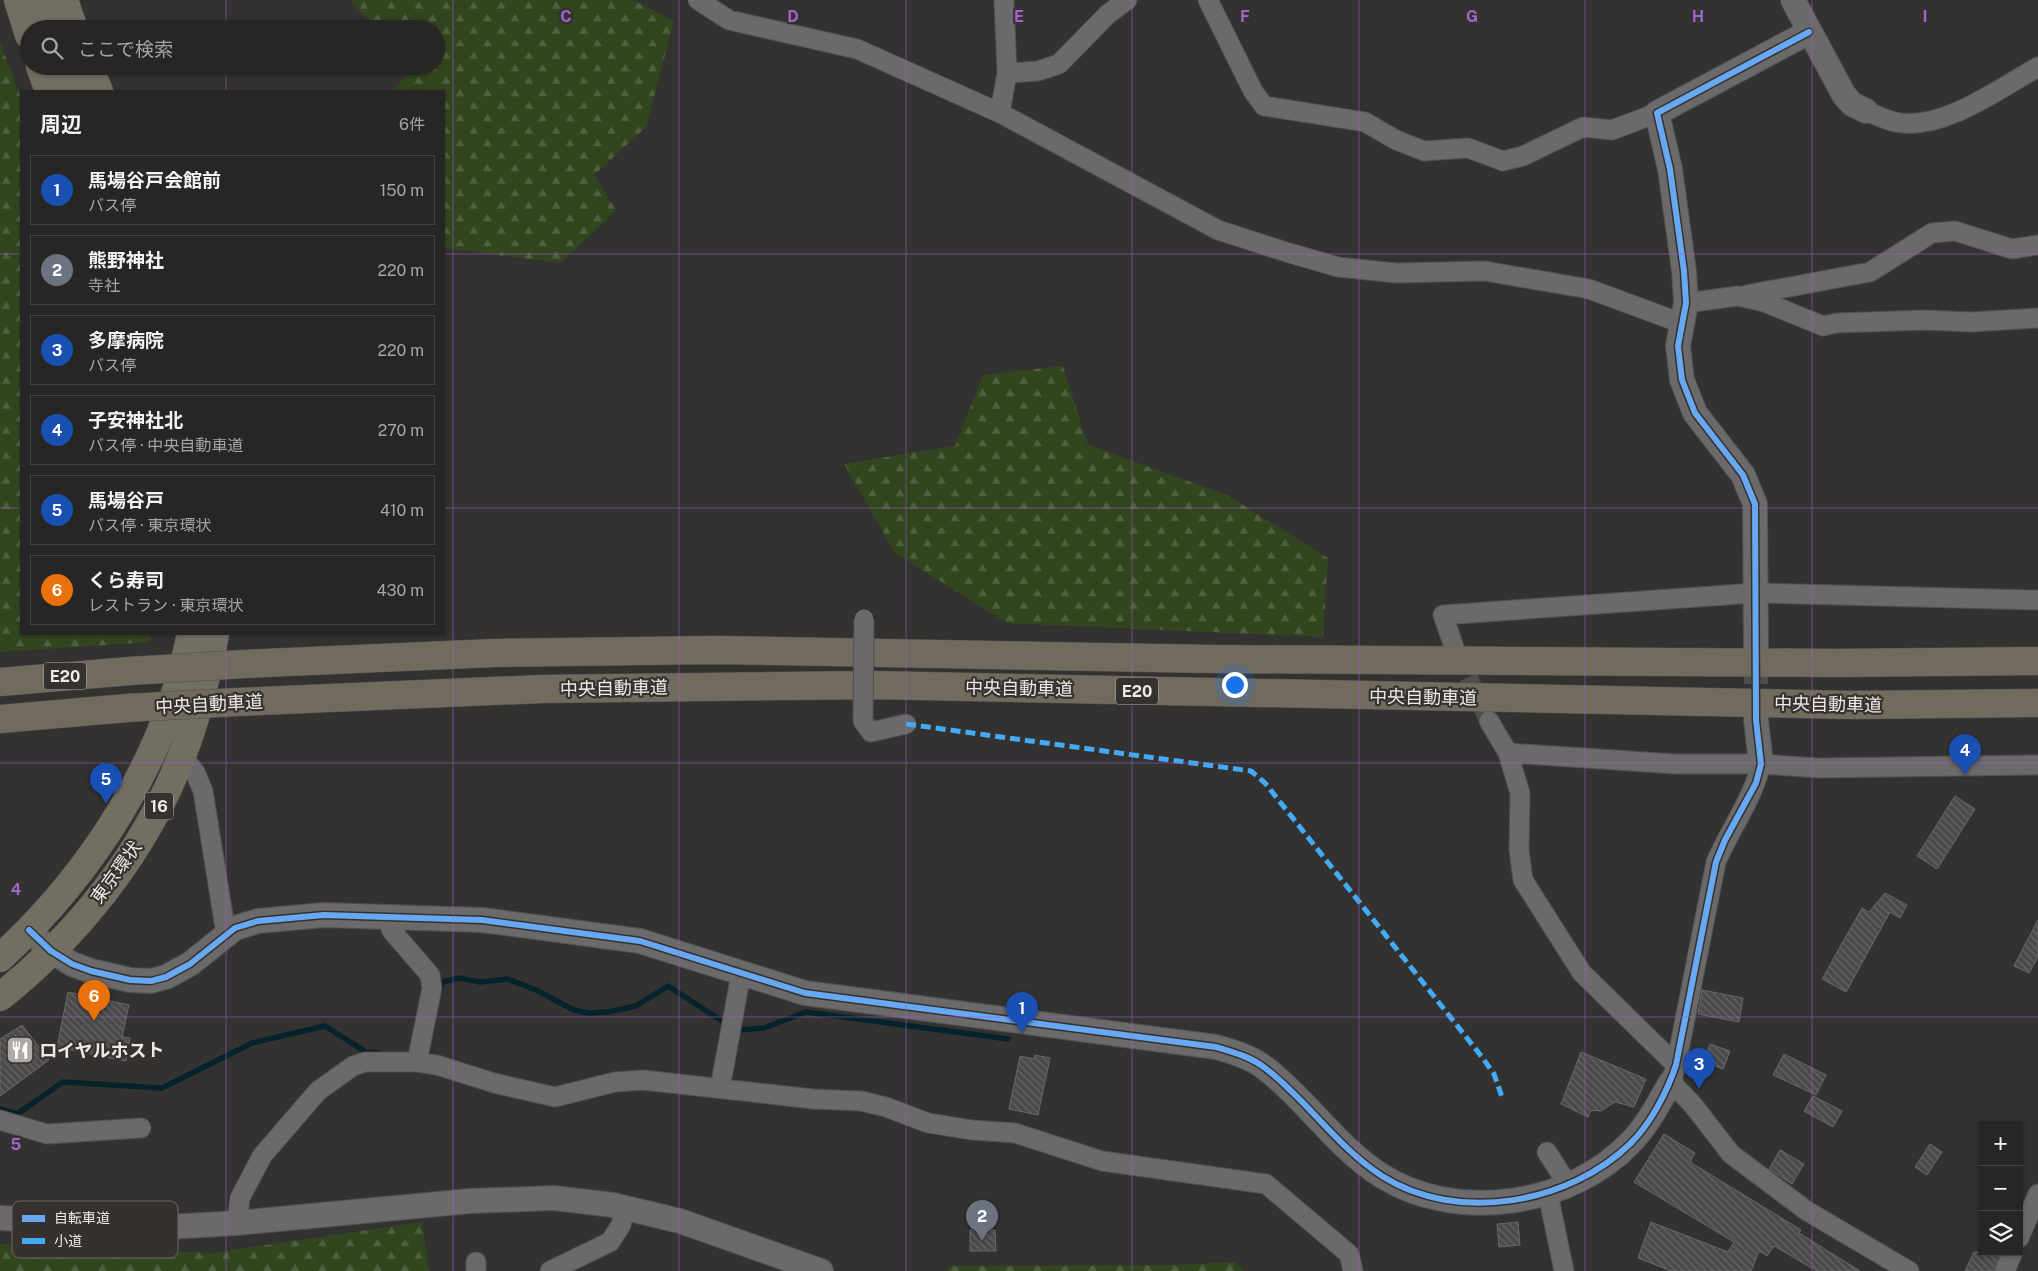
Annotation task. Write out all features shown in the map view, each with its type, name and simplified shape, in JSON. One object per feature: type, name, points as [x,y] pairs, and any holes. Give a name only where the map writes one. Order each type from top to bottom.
[{"type":"highway","points":[[18,0],[24,20]]},
{"type":"highway","points":[[40,0],[47,20]]},
{"type":"highway","points":[[64,0],[71,20]]},
{"type":"highway","points":[[43,75],[49,90]]},
{"type":"highway","points":[[67,75],[73,90]]},
{"type":"highway","points":[[92,75],[99,90]]},
{"type":"highway","name":"東京環状","points":[[0,958],[29,930],[88,860],[133,790],[169,713],[191,635]]},
{"type":"highway","name":"東京環状","points":[[0,997],[51,951],[98,900],[125,863],[152,819],[182,756],[204,685],[215,635]]},
{"type":"highway","name":"中央自動車道","points":[[0,682],[244,664],[494,654],[716,650],[1212,659],[1827,663],[2038,661]]},
{"type":"highway","name":"中央自動車道","points":[[0,720],[127,708],[542,689],[873,685],[1851,705],[2038,703]]},
{"type":"street","points":[[698,0],[729,20],[857,49],[1000,113],[1218,230],[1338,267],[1396,273],[1485,271],[1589,289],[1684,313],[1738,296],[1870,272],[1932,233],[1954,231],[2012,249],[2038,245]]},
{"type":"street","points":[[1000,113],[1007,73],[1004,0]]},
{"type":"street","points":[[1007,73],[1038,71],[1059,64],[1108,14],[1127,0]]},
{"type":"street","points":[[1208,0],[1253,91],[1264,106],[1365,122],[1412,148],[1440,151],[1468,148],[1504,161],[1523,156],[1583,127],[1612,130],[1657,113],[1810,32]]},
{"type":"street","points":[[1793,0],[1844,95],[1852,104],[1866,112],[1895,122],[1926,122],[1957,113],[2038,68]]},
{"type":"street","points":[[1657,113],[1670,169],[1677,214],[1684,313],[1678,346],[1682,380],[1686,395],[1696,413],[1743,475],[1755,504],[1756,648]]},
{"type":"street","points":[[1738,296],[1764,302],[1823,326],[1837,322],[1924,320],[1971,322],[2038,318]]},
{"type":"street","points":[[1454,647],[1443,615],[1755,593],[2038,600]]},
{"type":"street","points":[[864,619],[863,721],[871,732],[906,724]]},
{"type":"street","points":[[29,930],[51,951],[91,971],[130,980],[151,981],[166,977],[190,964],[226,934],[244,924],[271,919],[324,915],[482,920],[640,941],[805,993],[1216,1047],[1243,1056],[1264,1067],[1359,1159],[1383,1176],[1415,1191],[1443,1199],[1473,1203],[1558,1189],[1600,1168],[1631,1142],[1652,1115],[1673,1073],[1716,862],[1725,840],[1756,784],[1761,764],[1756,720]]},
{"type":"street","points":[[1489,721],[1508,753],[1520,793],[1518,850],[1523,880],[1582,973],[1673,1073],[1693,1105],[1730,1154],[1807,1211],[1909,1271]]},
{"type":"street","points":[[1508,753],[1676,764],[1761,764],[1838,768],[2034,768]]},
{"type":"street","points":[[182,756],[195,772],[203,790],[226,934]]},
{"type":"street","points":[[386,916],[392,931],[430,975],[432,988],[417,1062]]},
{"type":"street","points":[[720,1088],[741,974]]},
{"type":"street","points":[[237,1223],[240,1198],[262,1156],[318,1091],[353,1066],[365,1062],[417,1062],[437,1065],[494,1083],[555,1097],[615,1082],[643,1080],[813,1099],[861,1101],[886,1107],[928,1123],[972,1130],[1015,1133],[1102,1161],[1266,1184],[1350,1254],[1353,1271]]},
{"type":"street","points":[[0,1120],[47,1134],[141,1128]]},
{"type":"street","points":[[1547,1152],[1558,1189],[1564,1271]]},
{"type":"street","points":[[2023,1229],[2038,1194]]},
{"type":"street","points":[[178,1225],[237,1223],[495,1199],[554,1198],[625,1207],[680,1221],[821,1271]]},
{"type":"street","points":[[550,1271],[610,1242],[621,1225],[625,1207]]},
{"type":"street","points":[[2005,1271],[2011,1256]]},
{"type":"green space","points":[[350,0],[633,0],[674,21],[646,127],[594,175],[616,210],[561,263],[445,248],[445,90],[393,90],[407,75],[445,75],[445,20],[369,20]]},
{"type":"green space","points":[[0,42],[20,95],[20,635],[152,635],[150,642],[0,652]]},
{"type":"green space","points":[[1063,366],[1088,445],[1227,495],[1328,558],[1323,637],[1007,623],[895,553],[844,464],[955,446],[983,375]]},
{"type":"green space","points":[[422,1222],[429,1271],[0,1271],[0,1244],[12,1245],[12,1258],[178,1258],[178,1252],[212,1253]]},
{"type":"green space","points":[[1235,1262],[1244,1271],[948,1271],[947,1266],[1175,1265]]},
{"type":"building","points":[[1955,796],[1975,809],[1937,869],[1917,856]]},
{"type":"building","points":[[1885,893],[1907,905],[1900,918],[1890,912],[1846,992],[1822,979],[1862,908],[1869,912]]},
{"type":"building","points":[[2038,920],[2038,957],[2029,973],[2014,966]]},
{"type":"building","points":[[1702,990],[1743,998],[1739,1022],[1698,1014]]},
{"type":"building","points":[[68,992],[129,1005],[122,1037],[130,1038],[126,1061],[57,1047]]},
{"type":"building","name":"ロイヤルホスト","points":[[22,1025],[49,1060],[0,1096],[0,1039]]},
{"type":"building","points":[[1710,1044],[1730,1051],[1723,1069],[1703,1061]]},
{"type":"building","points":[[1581,1052],[1646,1079],[1634,1107],[1615,1102],[1601,1111],[1591,1110],[1588,1117],[1561,1104]]},
{"type":"building","points":[[1784,1054],[1826,1075],[1816,1095],[1773,1075]]},
{"type":"building","points":[[1035,1055],[1050,1058],[1038,1115],[1009,1109],[1020,1056],[1034,1059]]},
{"type":"building","points":[[1813,1096],[1842,1111],[1833,1127],[1804,1111]]},
{"type":"building","points":[[1664,1134],[1695,1153],[1690,1162],[1801,1230],[1799,1233],[1860,1271],[1817,1271],[1774,1246],[1767,1256],[1759,1251],[1751,1271],[1671,1271],[1638,1258],[1651,1222],[1728,1252],[1734,1242],[1634,1182]]},
{"type":"building","points":[[1930,1144],[1942,1152],[1927,1175],[1915,1167]]},
{"type":"building","points":[[1780,1150],[1804,1164],[1792,1184],[1769,1169]]},
{"type":"building","points":[[1518,1222],[1520,1245],[1499,1247],[1497,1224]]},
{"type":"building","points":[[970,1230],[995,1230],[996,1251],[970,1251]]},
{"type":"building","points":[[1974,1252],[1978,1252],[1978,1256],[2000,1256],[1994,1271],[1965,1271]]},
{"type":"waterway","points":[[440,991],[442,982],[459,978],[480,982],[508,979],[536,990],[574,1010],[589,1013],[608,1012],[636,1006],[668,986],[725,1023]]},
{"type":"waterway","points":[[739,1030],[764,1028],[806,1012],[1008,1039]]},
{"type":"waterway","points":[[0,1109],[17,1114],[63,1082],[162,1088],[252,1043],[325,1026],[366,1052],[380,1053]]},
{"type":"tunnel","points":[[1756,648],[1756,720]]},
{"type":"tunnel","points":[[1456,652],[1489,721]]},
{"type":"marked path","points":[[906,724],[1251,771],[1265,783],[1482,1057],[1494,1074],[1502,1097]]},
{"type":"cycle path","points":[[29,930],[51,951],[72,964],[91,971],[130,980],[151,981],[166,977],[190,964],[235,928],[258,921],[324,915],[482,920],[640,941],[805,993],[1216,1047],[1229,1051],[1248,1058],[1265,1068],[1295,1094],[1336,1138],[1382,1176],[1412,1191],[1444,1200],[1477,1203],[1511,1200],[1545,1193],[1576,1181],[1606,1164],[1631,1143],[1652,1117],[1668,1086],[1676,1065],[1716,862],[1725,840],[1756,783],[1761,764],[1756,720],[1755,504],[1743,475],[1695,413],[1682,380],[1678,346],[1686,303],[1684,271],[1670,169],[1657,113],[1809,32]]},
{"type":"place","name":"子安神社北","points":[[1965,775]]},
{"type":"place","name":"馬場谷戸","points":[[106,804]]},
{"type":"place","name":"くら寿司","points":[[94,1021]]},
{"type":"place","name":"馬場谷戸会館前","points":[[1022,1033]]},
{"type":"place","name":"ロイヤルホスト","points":[[20,1050]]},
{"type":"place","name":"多摩病院","points":[[1699,1089]]},
{"type":"place","name":"熊野神社","points":[[982,1241]]}]
